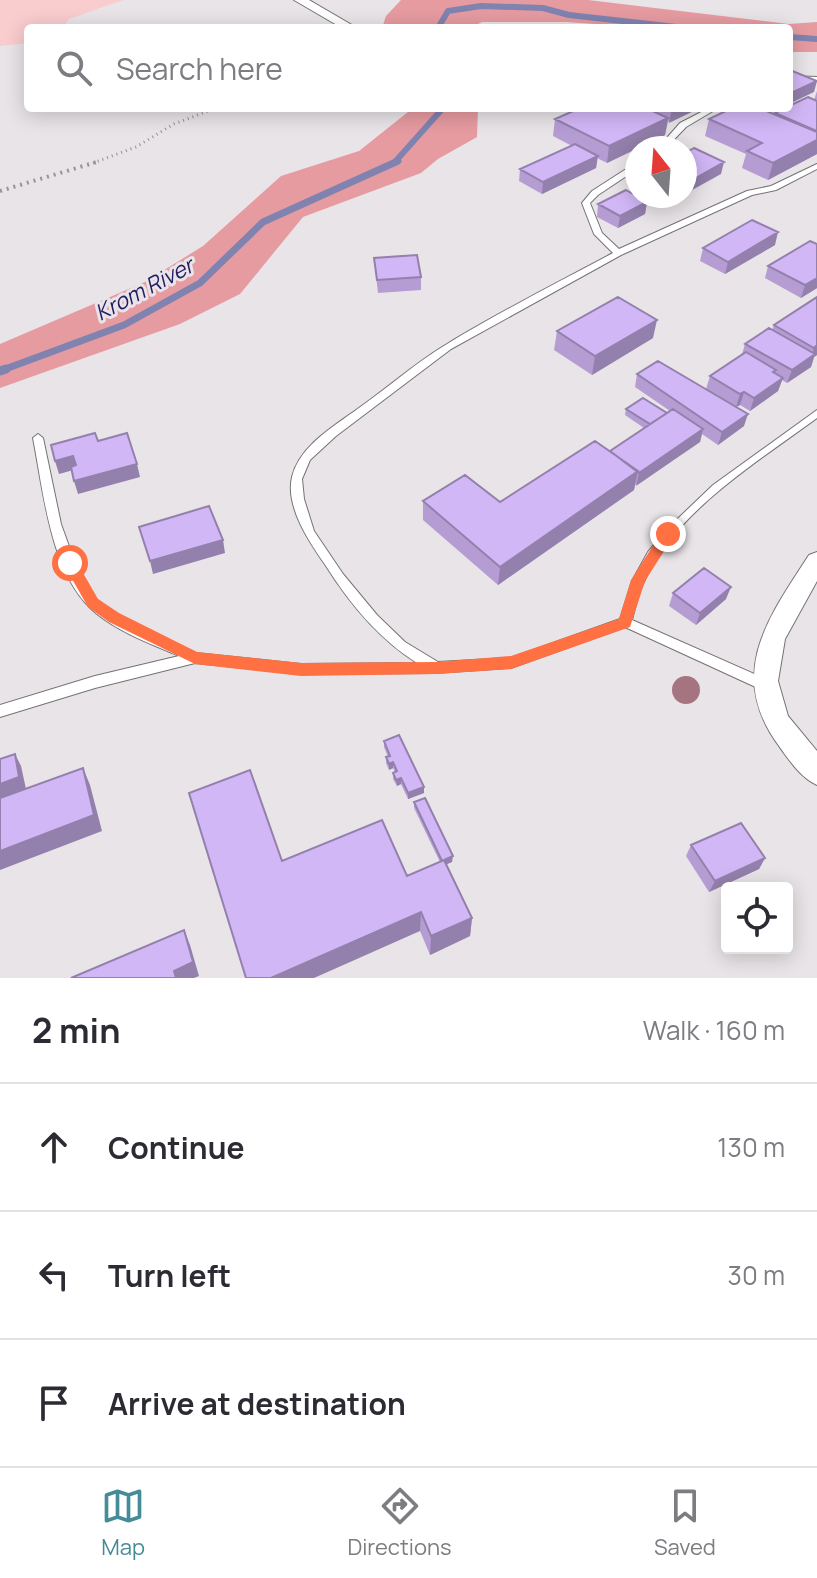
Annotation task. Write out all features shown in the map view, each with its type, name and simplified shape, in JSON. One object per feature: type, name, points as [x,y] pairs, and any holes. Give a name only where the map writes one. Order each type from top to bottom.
[{"type":"street","points":[[300,0],[344,24]]},
{"type":"street","points":[[817,561],[776,627],[766,655],[765,685],[768,702],[779,724],[817,772]]},
{"type":"lane","points":[[793,78],[817,79]]},
{"type":"lane","points":[[673,136],[683,125],[707,112]]},
{"type":"lane","points":[[436,668],[401,646],[373,619],[339,577],[309,532],[297,489],[297,479],[305,458],[332,433],[448,347],[618,253],[750,193],[773,188],[817,166]]},
{"type":"lane","points":[[618,253],[598,234],[586,203],[595,193],[625,174]]},
{"type":"lane","points":[[625,622],[638,580],[668,534],[710,494],[817,413]]},
{"type":"lane","points":[[38,438],[70,563],[93,603],[195,658]]},
{"type":"lane","points":[[0,711],[95,682],[195,658],[301,669],[436,668],[511,663],[625,622],[765,685]]},
{"type":"path","points":[[0,191],[107,159],[136,147],[174,124],[206,112]]},
{"type":"shaded area","points":[[0,0],[123,0],[69,19],[65,24],[24,24],[24,43],[0,46]]},
{"type":"shaded area","points":[[401,0],[588,0],[789,24],[383,24],[386,16]]},
{"type":"shaded area","points":[[817,22],[817,52],[793,52],[793,24],[789,24]]},
{"type":"shaded area","points":[[408,112],[478,112],[477,137],[438,159],[421,173],[303,217],[240,294],[180,324],[0,388],[0,344],[145,282],[203,246],[281,176],[359,151]]},
{"type":"building","points":[[793,71],[817,81],[793,92]]},
{"type":"building","points":[[808,97],[817,101],[817,131],[775,113],[793,112],[793,104]]},
{"type":"building","points":[[571,112],[655,112],[668,118],[625,136],[609,146],[555,119]]},
{"type":"building","points":[[724,112],[769,112],[817,132],[817,140],[773,163],[747,151],[762,143],[709,119]]},
{"type":"building","points":[[575,144],[598,156],[543,182],[520,169]]},
{"type":"building","points":[[697,149],[724,162],[697,177]]},
{"type":"building","points":[[625,190],[625,208],[635,208],[620,216],[598,204]]},
{"type":"building","points":[[752,220],[778,232],[728,262],[703,248]]},
{"type":"building","points":[[810,241],[817,244],[817,278],[805,285],[768,266]]},
{"type":"building","points":[[417,255],[421,277],[377,280],[374,258]]},
{"type":"building","points":[[618,297],[657,320],[595,356],[557,331]]},
{"type":"building","points":[[817,297],[817,345],[814,348],[774,325]]},
{"type":"building","points":[[769,328],[815,354],[792,370],[745,344]]},
{"type":"building","points":[[746,352],[776,370],[773,372],[783,378],[754,398],[744,392],[740,394],[710,376]]},
{"type":"building","points":[[658,361],[748,414],[722,432],[637,374]]},
{"type":"building","points":[[643,398],[667,413],[650,424],[626,409]]},
{"type":"building","points":[[673,409],[703,429],[639,473],[610,451]]},
{"type":"building","points":[[95,433],[98,441],[127,433],[137,464],[74,481],[71,467],[76,465],[73,456],[55,461],[51,445]]},
{"type":"building","points":[[595,441],[638,471],[500,567],[423,501],[465,475],[500,502]]},
{"type":"building","points":[[209,506],[223,540],[150,561],[139,527]]},
{"type":"building","points":[[704,568],[731,587],[700,613],[673,593]]},
{"type":"building","points":[[399,735],[424,787],[408,793],[401,778],[396,780],[393,773],[397,771],[393,762],[389,764],[386,757],[390,756],[384,741]]},
{"type":"building","points":[[15,754],[19,777],[0,784],[0,759]]},
{"type":"building","points":[[83,768],[94,815],[0,851],[0,798]]},
{"type":"building","points":[[250,770],[282,861],[382,820],[407,876],[444,860],[472,918],[431,936],[421,912],[271,978],[246,978],[189,793]]},
{"type":"building","points":[[425,798],[453,856],[442,861],[414,802]]},
{"type":"building","points":[[741,823],[765,858],[715,881],[691,845]]},
{"type":"building","points":[[184,930],[193,962],[174,971],[176,978],[71,978]]},
{"type":"waterway","name":"Krom River","points":[[440,24],[448,11],[481,6],[543,8],[569,15],[649,24]]},
{"type":"waterway","name":"Krom River","points":[[793,37],[817,39]]},
{"type":"waterway","name":"Krom River","points":[[394,163],[439,112]]},
{"type":"waterway","name":"Krom River","points":[[394,163],[398,161]]},
{"type":"waterway","name":"Krom River","points":[[6,369],[0,371],[124,325],[200,283],[263,222],[394,163]]},
{"type":"route","points":[[70,563],[93,603],[195,658],[301,669],[436,668],[511,663],[625,622],[638,580],[668,534]]}]
